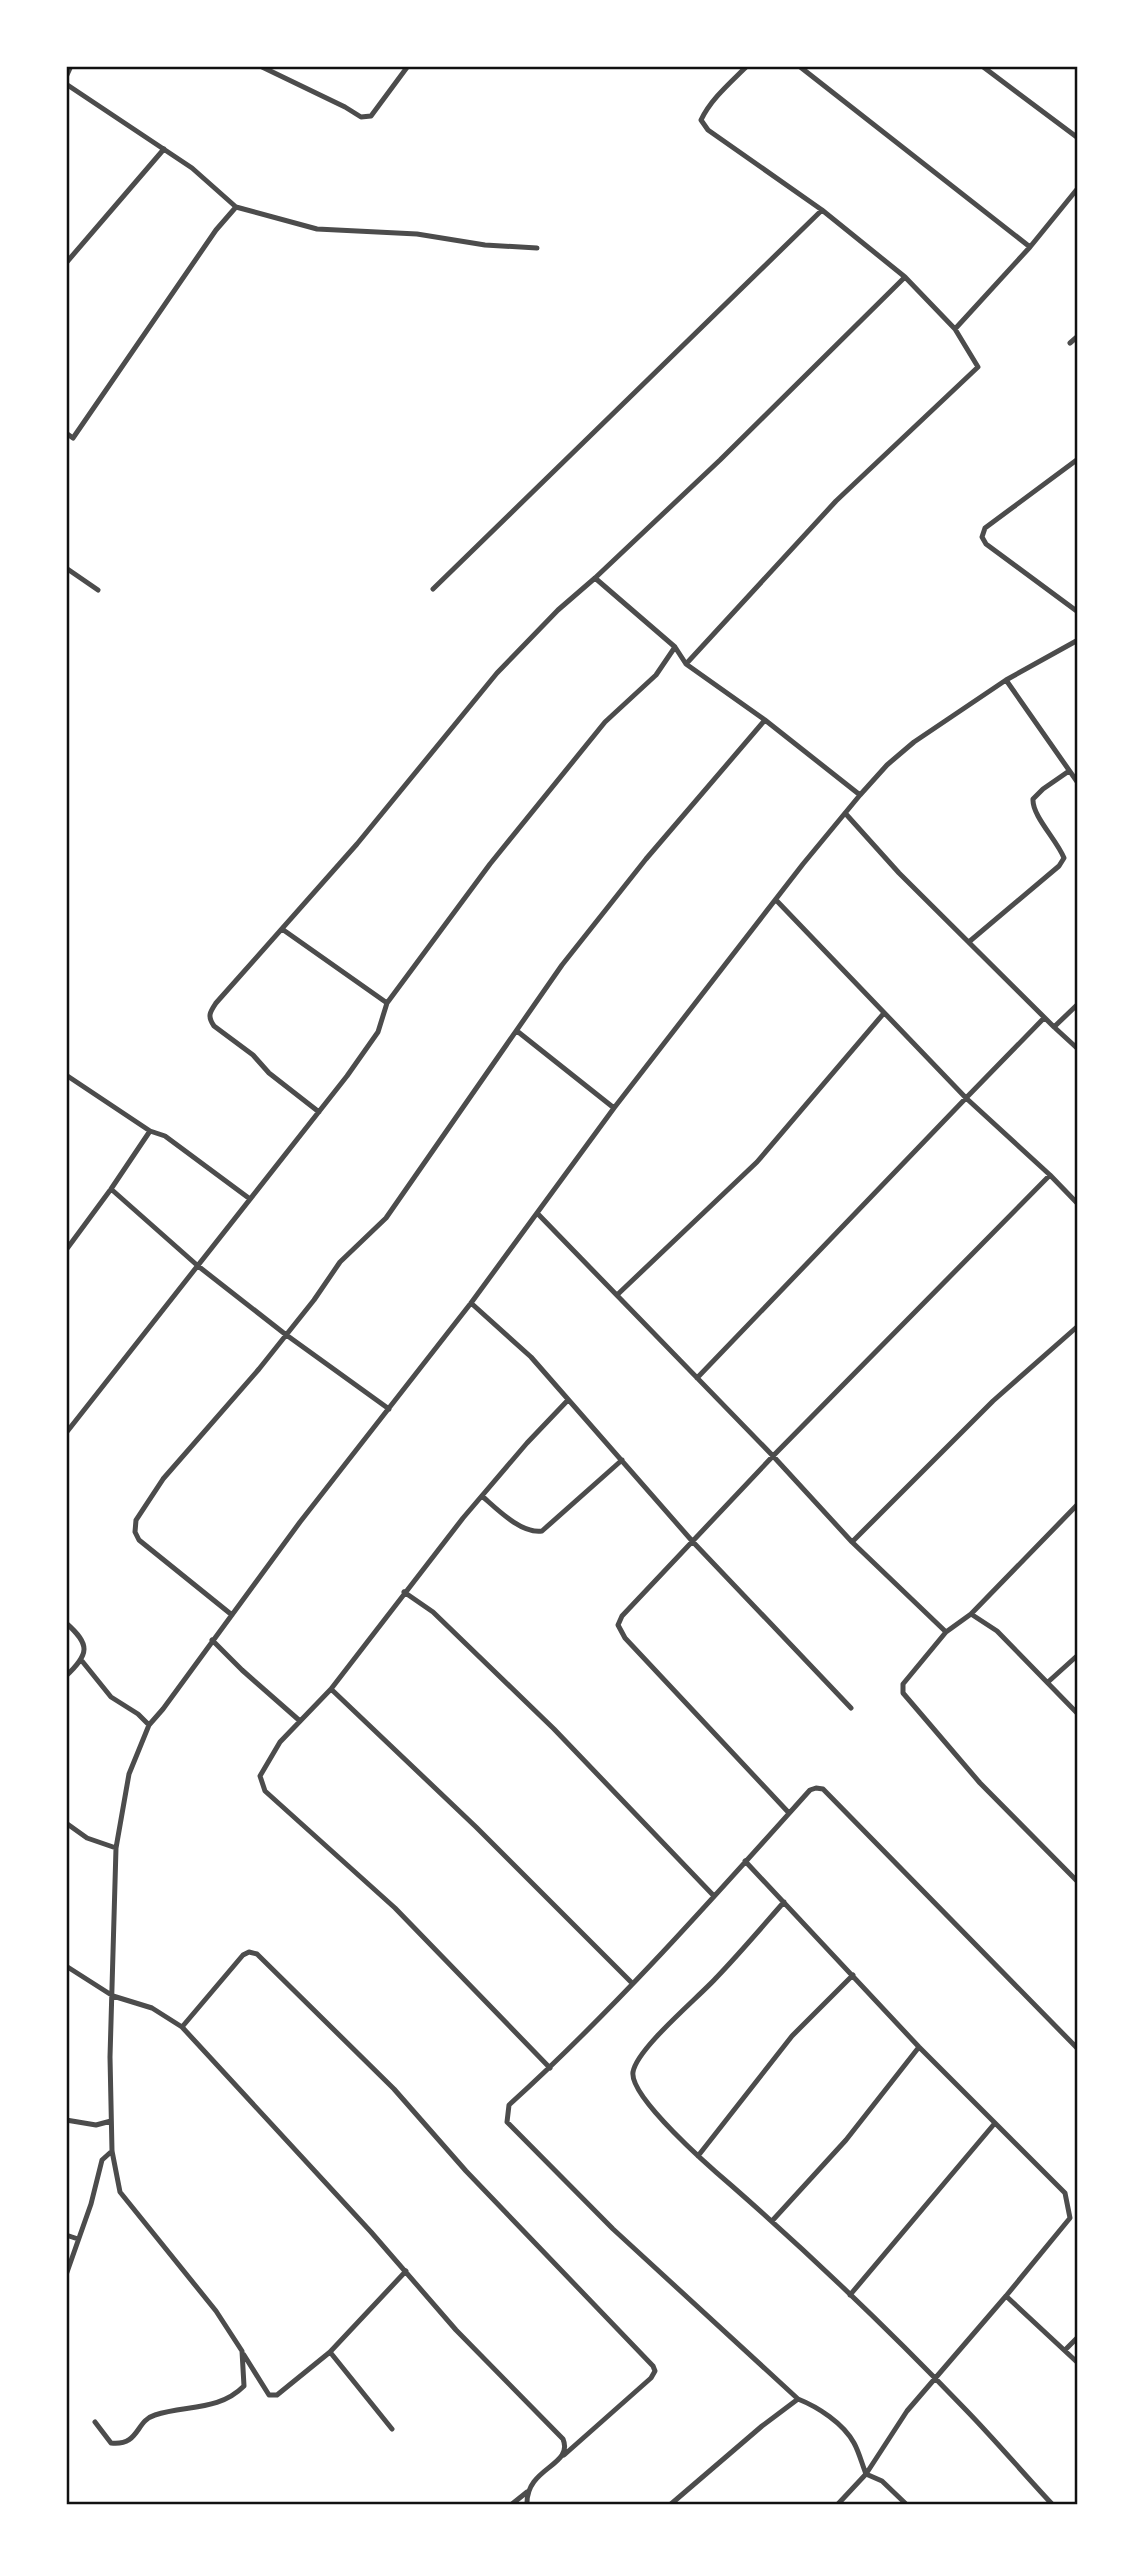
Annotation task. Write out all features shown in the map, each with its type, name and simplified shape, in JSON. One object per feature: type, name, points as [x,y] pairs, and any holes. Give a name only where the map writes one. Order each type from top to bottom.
[{"type":"street","points":[[66,77],[71,66]]},
{"type":"street","points":[[260,66],[361,117],[371,116],[408,66]]},
{"type":"street","points":[[686,664],[836,500],[978,367],[955,329],[905,278],[822,210],[708,130],[701,120],[714,99],[747,66]]},
{"type":"street","points":[[799,66],[1030,247]]},
{"type":"street","points":[[982,66],[1077,138]]},
{"type":"street","points":[[66,84],[192,167],[236,207],[317,229],[416,234],[485,245],[537,248]]},
{"type":"street","points":[[66,263],[164,149]]},
{"type":"street","points":[[955,329],[1030,247],[1077,188]]},
{"type":"street","points":[[66,446],[209,240],[236,207]]},
{"type":"street","points":[[433,589],[822,210]]},
{"type":"street","points":[[319,1112],[269,1073],[253,1055],[209,1020],[209,1013],[216,1003],[357,844],[497,673],[558,610],[595,578],[905,278]]},
{"type":"street","points":[[1070,343],[1077,336]]},
{"type":"street","points":[[66,433],[73,438]]},
{"type":"street","points":[[1077,459],[985,528],[982,537],[986,544],[1077,612]]},
{"type":"street","points":[[66,568],[97,590]]},
{"type":"street","points":[[595,578],[675,647],[686,664],[765,720],[860,795]]},
{"type":"street","points":[[406,2271],[330,2352],[277,2395],[269,2395],[216,2311],[120,2192],[112,2151],[110,2057],[116,1848],[129,1774],[149,1725],[300,1522],[471,1303],[614,1108],[860,795],[887,765],[914,742],[1006,680],[1077,640]]},
{"type":"street","points":[[66,1433],[368,1048],[378,1032],[387,1003],[490,864],[605,722],[656,675],[675,647]]},
{"type":"street","points":[[1006,680],[1077,783]]},
{"type":"street","points":[[232,1615],[139,1540],[135,1532],[136,1520],[163,1479],[260,1369],[340,1262],[386,1218],[517,1031],[537,998],[612,901],[765,720]]},
{"type":"street","points":[[970,941],[1059,866],[1064,858],[1059,844],[1032,807],[1033,799],[1043,789],[1069,771]]},
{"type":"street","points":[[845,813],[900,873],[1077,1049]]},
{"type":"street","points":[[776,900],[966,1098],[1050,1175],[1077,1204]]},
{"type":"street","points":[[282,929],[387,1003]]},
{"type":"street","points":[[1054,1027],[1077,1004]]},
{"type":"street","points":[[617,1296],[757,1162],[884,1013]]},
{"type":"street","points":[[697,1378],[1044,1018]]},
{"type":"street","points":[[517,1031],[614,1108]]},
{"type":"street","points":[[66,1075],[150,1131],[165,1136],[250,1199]]},
{"type":"street","points":[[66,1250],[150,1131]]},
{"type":"street","points":[[789,1813],[625,1638],[618,1625],[622,1616],[773,1456],[1050,1175]]},
{"type":"street","points":[[111,1189],[198,1266],[285,1334],[389,1409]]},
{"type":"street","points":[[538,1214],[773,1456],[852,1542],[946,1632]]},
{"type":"street","points":[[471,1303],[531,1357],[693,1542],[851,1708]]},
{"type":"street","points":[[852,1542],[993,1401],[1077,1326]]},
{"type":"street","points":[[550,2068],[395,1908],[265,1791],[260,1776],[280,1742],[331,1689],[404,1592],[482,1496],[568,1400]]},
{"type":"street","points":[[482,1496],[520,1525],[534,1532],[542,1531],[622,1460]]},
{"type":"street","points":[[1077,1504],[971,1614],[946,1632],[903,1684],[903,1693],[980,1783],[1077,1882]]},
{"type":"street","points":[[404,1592],[433,1612],[554,1729],[713,1895]]},
{"type":"street","points":[[971,1614],[997,1631],[1077,1714]]},
{"type":"street","points":[[66,1623],[83,1641],[85,1652],[82,1661],[66,1676]]},
{"type":"street","points":[[212,1640],[300,1721]]},
{"type":"street","points":[[1048,1682],[1077,1655]]},
{"type":"street","points":[[82,1661],[111,1698],[138,1714],[149,1725]]},
{"type":"street","points":[[331,1689],[476,1827],[632,1983]]},
{"type":"street","points":[[906,2504],[882,2482],[866,2474],[853,2441],[817,2406],[798,2399],[613,2229],[508,2122],[509,2105],[550,2068],[680,1934],[810,1790],[823,1789],[1077,2049]]},
{"type":"street","points":[[66,1824],[87,1838],[116,1848]]},
{"type":"street","points":[[745,1861],[919,2047],[1065,2193],[1070,2218],[936,2380],[907,2411],[866,2474],[838,2504]]},
{"type":"street","points":[[784,1902],[716,1978],[646,2048],[633,2071],[634,2082],[698,2156],[772,2221],[967,2410],[1052,2504]]},
{"type":"street","points":[[182,2027],[243,1955],[249,1952],[257,1954],[394,2089],[466,2171],[653,2366],[655,2371],[651,2378],[535,2479],[527,2492],[512,2504]]},
{"type":"street","points":[[66,1966],[113,1996],[152,2008],[182,2027],[406,2271],[456,2330],[563,2439],[566,2446],[564,2455]]},
{"type":"street","points":[[698,2156],[792,2036],[853,1975]]},
{"type":"street","points":[[772,2221],[846,2140],[919,2047]]},
{"type":"street","points":[[66,2120],[96,2125],[111,2121]]},
{"type":"street","points":[[850,2295],[995,2123]]},
{"type":"street","points":[[66,2275],[103,2160],[112,2151]]},
{"type":"street","points":[[66,2235],[78,2239]]},
{"type":"street","points":[[1006,2296],[1077,2363]]},
{"type":"street","points":[[1065,2350],[1077,2337]]},
{"type":"street","points":[[95,2422],[111,2443],[122,2444],[131,2440],[153,2415],[215,2404],[233,2397],[244,2386],[242,2351]]},
{"type":"street","points":[[330,2352],[393,2429]]},
{"type":"street","points":[[671,2504],[762,2426],[798,2399]]},
{"type":"street","points":[[527,2492],[527,2504]]}]
